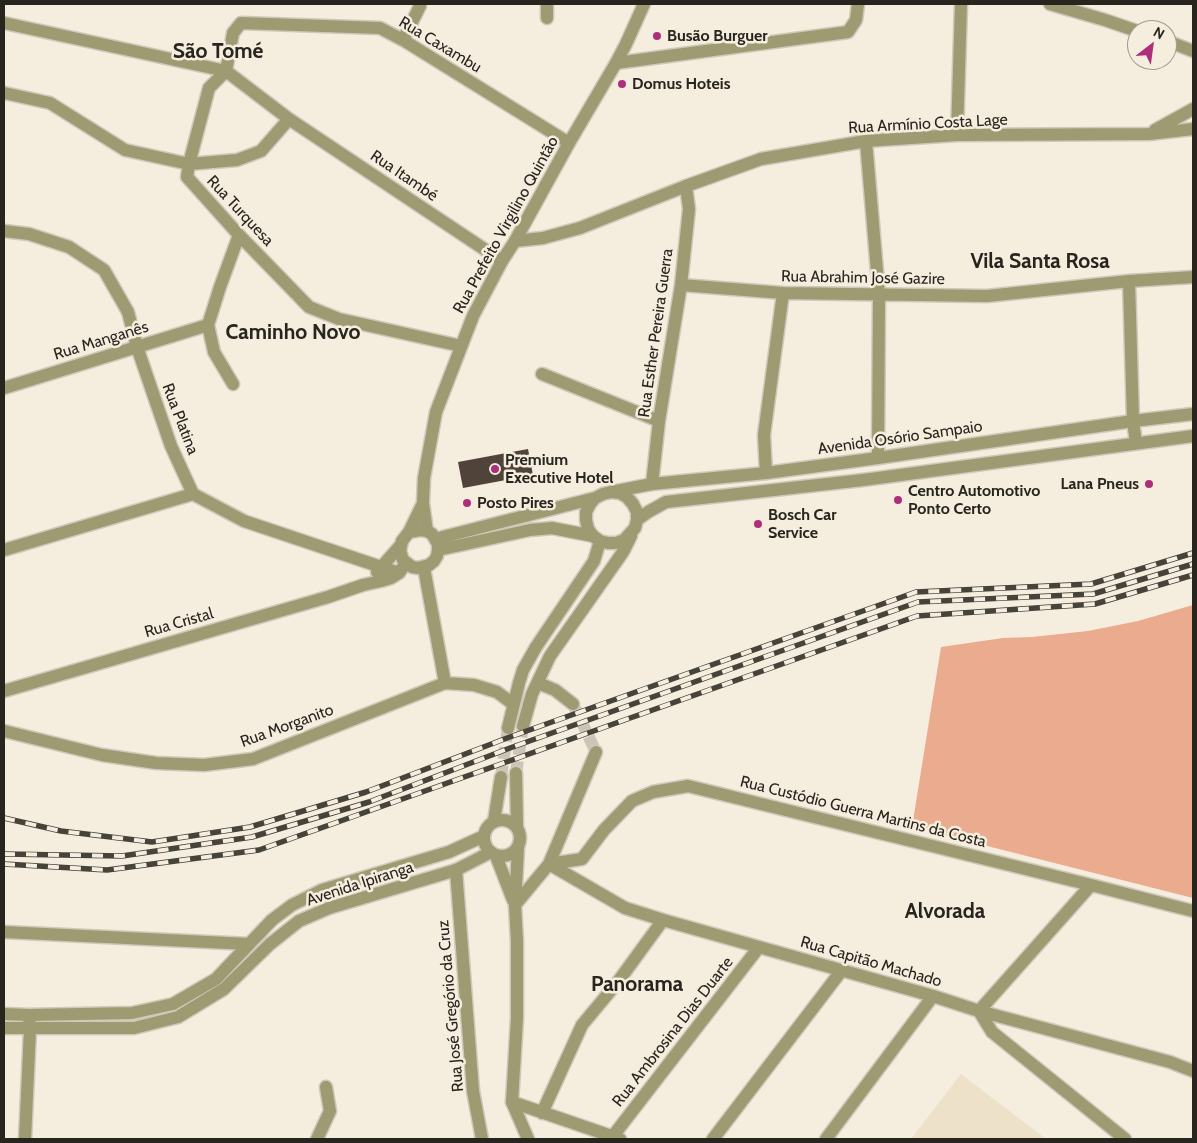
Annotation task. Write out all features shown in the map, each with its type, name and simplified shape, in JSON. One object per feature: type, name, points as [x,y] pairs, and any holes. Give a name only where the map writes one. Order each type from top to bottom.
[{"type":"street","points":[[403,40],[420,4]]},
{"type":"street","points":[[547,4],[547,18]]},
{"type":"street","name":"Rua Prefeito Virgilino Quintão","points":[[434,540],[423,503],[424,478],[436,412],[461,346],[473,316],[502,261],[616,63],[644,4]]},
{"type":"street","points":[[616,63],[848,32],[856,20],[858,4]]},
{"type":"street","points":[[957,135],[961,4]]},
{"type":"street","points":[[1050,4],[1127,28]]},
{"type":"street","points":[[4,23],[226,71]]},
{"type":"street","name":"Rua Caxambu","points":[[226,71],[233,33],[241,23],[380,28],[403,40],[569,143]]},
{"type":"street","points":[[1177,45],[1193,51]]},
{"type":"street","points":[[226,71],[209,88],[189,164],[237,160],[261,151],[289,119]]},
{"type":"street","name":"Rua Itambé","points":[[226,71],[289,119],[502,261]]},
{"type":"street","name":"Rua Turquesa","points":[[4,93],[50,104],[125,150],[189,164],[187,177],[239,235],[309,307],[339,319],[461,346]]},
{"type":"street","name":"Rua Armínio Costa Lage","points":[[1149,134],[1193,109]]},
{"type":"street","name":"Rua Armínio Costa Lage","points":[[515,241],[543,238],[580,228],[761,159],[866,141],[957,135],[1149,134],[1193,129]]},
{"type":"street","points":[[863,480],[876,471],[878,465],[879,295],[866,141]]},
{"type":"street","name":"Rua Esther Pereira Guerra","points":[[652,484],[659,421],[682,285],[689,209],[686,186]]},
{"type":"street","name":"Rua Platina","points":[[4,231],[29,234],[69,247],[104,270],[128,312],[137,347],[171,446],[193,494]]},
{"type":"street","points":[[233,384],[214,352],[208,325],[239,235]]},
{"type":"street","name":"Rua Abrahim José Gazire","points":[[682,285],[783,293],[987,296],[1129,281],[1193,277]]},
{"type":"street","points":[[1129,281],[1133,421],[1136,443]]},
{"type":"street","points":[[766,473],[764,435],[783,293]]},
{"type":"street","name":"Rua Manganês","points":[[4,388],[208,325]]},
{"type":"street","points":[[542,374],[659,421]]},
{"type":"street","name":"Avenida Osório Sampaio","points":[[611,492],[652,484],[766,473],[1193,414]]},
{"type":"street","points":[[434,540],[552,528],[596,538],[608,543],[616,543],[624,540],[648,512],[666,502],[863,480],[1193,436]]},
{"type":"street","points":[[434,540],[595,498],[611,492],[620,493],[633,504],[636,512],[636,524],[623,552],[550,656],[532,694],[523,726]]},
{"type":"street","points":[[4,550],[193,494],[244,521],[381,568],[424,568],[434,561],[437,556],[434,540],[421,530],[409,532],[381,568]]},
{"type":"street","points":[[508,728],[518,683],[532,655],[594,561],[596,538],[588,529],[586,512],[595,498]]},
{"type":"street","name":"Rua Prefeito Virgilino Quintão","points":[[409,532],[423,503]]},
{"type":"street","points":[[400,546],[403,568]]},
{"type":"street","name":"Rua Cristal","points":[[364,585],[381,568]]},
{"type":"street","name":"Rua Cristal","points":[[4,691],[391,578],[403,568]]},
{"type":"street","points":[[424,568],[445,683]]},
{"type":"street","name":"Rua Morganito","points":[[4,731],[111,756],[156,763],[204,765],[253,759],[445,683],[474,685],[497,692],[513,704]]},
{"type":"street","points":[[538,683],[554,690],[573,704]]},
{"type":"street","points":[[515,905],[549,864],[596,752]]},
{"type":"street","points":[[516,773],[517,826],[521,837],[518,848],[515,905],[517,1018],[512,1102],[528,1139]]},
{"type":"street","points":[[494,821],[501,777]]},
{"type":"street","name":"Rua Custódio Guerra Martins da Costa","points":[[549,864],[582,859],[604,830],[632,801],[653,792],[688,786],[1193,911]]},
{"type":"street","points":[[517,826],[506,820],[494,821],[486,830],[484,842],[487,848],[494,854],[502,856],[508,856],[518,848]]},
{"type":"street","name":"Avenida Ipiranga","points":[[4,1014],[132,1013],[173,1004],[216,979],[272,920],[292,905],[322,890],[449,852],[484,836]]},
{"type":"street","points":[[456,870],[459,856],[466,844]]},
{"type":"street","points":[[494,854],[515,905]]},
{"type":"street","name":"Avenida Ipiranga","points":[[4,1028],[134,1028],[178,1017],[224,989],[270,944],[299,921],[329,908],[456,870],[494,854]]},
{"type":"street","name":"Rua Capitão Machado","points":[[549,864],[625,908],[933,996],[979,1012],[1170,1062],[1193,1070]]},
{"type":"street","name":"Rua José Gregório da Cruz","points":[[456,870],[473,1091],[482,1139]]},
{"type":"street","points":[[1092,885],[979,1012],[992,1032],[1124,1139]]},
{"type":"street","points":[[542,1112],[582,1025],[663,920]]},
{"type":"street","points":[[4,932],[249,944]]},
{"type":"street","name":"Rua Ambrosina Dias Duarte","points":[[616,1138],[759,947]]},
{"type":"street","points":[[713,1139],[842,970]]},
{"type":"street","points":[[826,1139],[933,996]]},
{"type":"street","points":[[26,1139],[29,1014]]},
{"type":"street","points":[[317,1139],[330,1111],[326,1087]]},
{"type":"street","points":[[512,1102],[616,1138]]},
{"type":"shaded area","points":[[1193,605],[1193,898],[912,827],[941,647],[1003,638],[1088,631],[1138,621]]},
{"type":"shaded area","points":[[961,1074],[1046,1139],[911,1139]]},
{"type":"building","name":"Premium Executive Hotel","points":[[528,449],[533,475],[463,488],[458,462]]},
{"type":"tunnel","points":[[573,704],[596,752]]},
{"type":"tunnel","points":[[516,773],[523,726]]},
{"type":"tunnel","points":[[501,777],[508,728]]},
{"type":"railway","points":[[4,818],[61,831],[152,842],[250,827],[366,792],[507,738],[916,592],[1091,584],[1193,553]]},
{"type":"railway","points":[[4,854],[122,856],[252,837],[369,802],[510,748],[918,602],[1093,594],[1193,564]]},
{"type":"railway","points":[[4,864],[107,870],[259,850],[917,616],[1095,604],[1193,575]]},
{"type":"place","name":"Busão Burguer","points":[[657,36]]},
{"type":"place","name":"Domus Hoteis","points":[[622,84]]},
{"type":"place","name":"Premium Executive Hotel","points":[[495,469]]},
{"type":"place","name":"Lana Pneus","points":[[1149,484]]},
{"type":"place","name":"Centro Automotivo Ponto Certo","points":[[898,500]]},
{"type":"place","name":"Posto Pires","points":[[467,503]]},
{"type":"place","name":"Bosch Car Service","points":[[758,524]]},
{"type":"district","name":"São Tomé","points":[[218,52]]},
{"type":"district","name":"Vila Santa Rosa","points":[[1040,262]]},
{"type":"district","name":"Caminho Novo","points":[[293,333]]},
{"type":"district","name":"Alvorada","points":[[945,912]]},
{"type":"district","name":"Panorama","points":[[637,985]]}]
